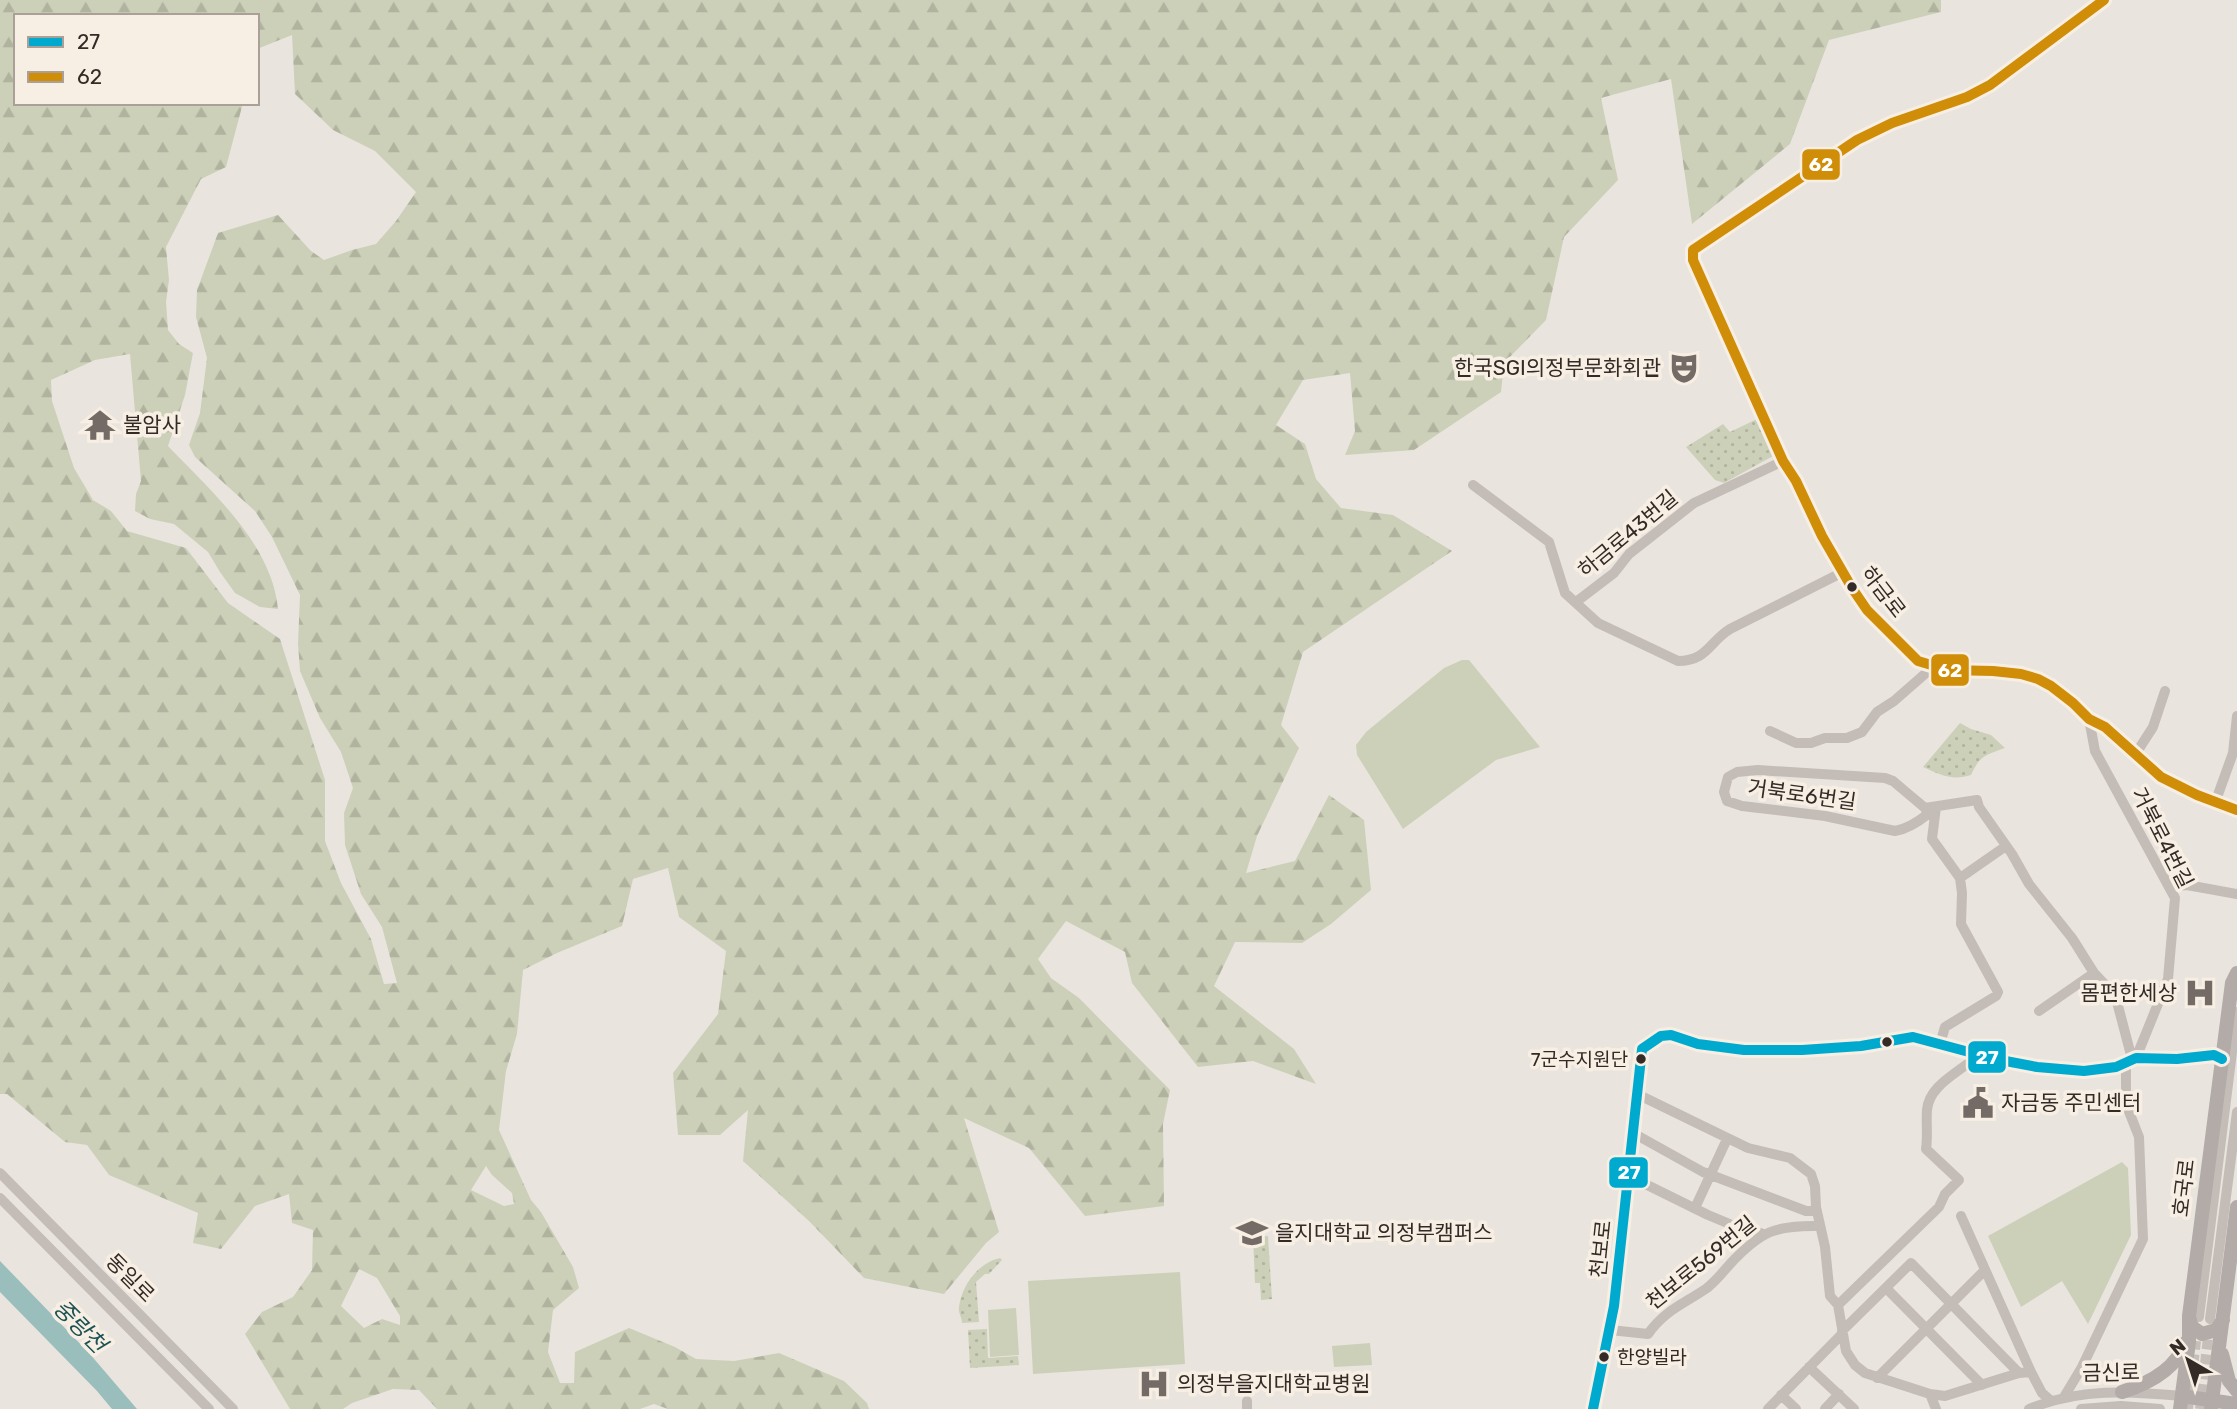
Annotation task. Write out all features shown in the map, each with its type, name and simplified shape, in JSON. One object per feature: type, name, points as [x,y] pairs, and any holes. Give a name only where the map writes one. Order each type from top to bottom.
[{"type":"main road","name":"호국로","points":[[2211,1405],[2220,1346],[2202,1320],[2222,1059],[2232,983],[2237,973]]},
{"type":"main road","name":"호국로","points":[[2181,1403],[2189,1342],[2202,1320],[2236,1217]]},
{"type":"main road","points":[[2122,1392],[2165,1371],[2177,1360],[2202,1320]]},
{"type":"main road","points":[[2220,1346],[2229,1381],[2237,1391]]},
{"type":"main road","name":"금신로","points":[[2181,1403],[2237,1404]]},
{"type":"street","name":"하금로","points":[[2104,0],[1990,85],[1967,97],[1892,123],[1857,140],[1693,250],[1693,260],[1783,461],[1843,572],[1867,610],[1918,661],[1948,670],[2021,674],[2051,686],[2089,719],[2105,727],[2161,777],[2215,803],[2237,810]]},
{"type":"street","name":"하금로43번길","points":[[1576,602],[1614,573],[1629,554],[1694,503],[1783,461]]},
{"type":"street","points":[[1473,485],[1549,542],[1565,593],[1598,623],[1678,661],[1689,661],[1706,652],[1719,636],[1730,629],[1843,572]]},
{"type":"street","points":[[1770,731],[1796,743],[1811,743],[1825,737],[1847,738],[1862,732],[1877,712],[1895,701],[1934,666]]},
{"type":"street","points":[[2135,755],[2153,727],[2165,691]]},
{"type":"street","points":[[2215,803],[2233,753],[2237,716]]},
{"type":"street","name":"거북로4번길","points":[[2089,719],[2095,751],[2175,898],[2168,979],[2131,1060]]},
{"type":"street","name":"거북로6번길","points":[[1758,770],[1885,778],[1931,808],[1922,819],[1895,831],[1825,816],[1742,806],[1727,801],[1724,792],[1728,777],[1732,773],[1758,770]]},
{"type":"street","points":[[2064,1397],[2082,1367],[2143,1238],[2139,1137],[2126,1104],[2131,1060],[2117,1002],[2094,973],[2072,938],[2029,884],[1977,800],[1931,808],[1932,839],[1960,878],[1961,925],[1998,992],[1996,996],[1945,1027],[1940,1044],[1978,1055],[2084,1071],[2116,1068],[2131,1060],[2214,1055],[2222,1059]]},
{"type":"street","points":[[1960,878],[2006,846]]},
{"type":"street","points":[[2169,887],[2187,885],[2237,894]]},
{"type":"street","points":[[2039,1011],[2094,973]]},
{"type":"street","name":"호국로","points":[[2202,1320],[2237,1012]]},
{"type":"street","name":"천보로","points":[[1594,1409],[1610,1330],[1642,1049],[1661,1036],[1671,1035],[1706,1045],[1744,1050],[1861,1046],[1913,1037],[1940,1044]]},
{"type":"street","points":[[1838,1305],[1939,1207],[1945,1194],[1959,1180],[1926,1149],[1927,1108],[1932,1093],[1941,1083],[1967,1066],[1978,1055]]},
{"type":"street","points":[[1637,1094],[1748,1148],[1797,1161],[1811,1174],[1825,1247],[1830,1296],[1838,1305],[1846,1351],[1855,1365],[1865,1373],[1930,1394],[1945,1396],[2019,1373],[2031,1372]]},
{"type":"street","name":"호국로","points":[[2202,1320],[2237,1112]]},
{"type":"street","points":[[1633,1133],[1703,1172],[1806,1211],[1817,1211]]},
{"type":"street","points":[[1695,1208],[1727,1139]]},
{"type":"street","name":"동일로","points":[[0,1173],[233,1409]]},
{"type":"street","points":[[1628,1175],[1732,1225],[1763,1234]]},
{"type":"street","name":"동일로","points":[[0,1198],[209,1409]]},
{"type":"street","points":[[1961,1216],[2031,1372],[2042,1393],[2050,1400]]},
{"type":"street","name":"천보로569번길","points":[[1610,1330],[1648,1334],[1658,1320],[1672,1309],[1710,1286],[1763,1234],[1777,1228],[1820,1226]]},
{"type":"street","points":[[1768,1409],[1911,1264],[2019,1373]]},
{"type":"street","points":[[1877,1378],[1985,1270]]},
{"type":"street","points":[[1886,1288],[1982,1385]]},
{"type":"street","points":[[1810,1367],[1854,1409]]},
{"type":"street","name":"금신로","points":[[2029,1409],[2050,1400],[2089,1393],[2122,1392],[2181,1403]]},
{"type":"street","points":[[1825,1409],[1839,1394]]},
{"type":"street","points":[[1930,1394],[1936,1409]]},
{"type":"street","points":[[1782,1395],[1796,1409]]},
{"type":"street","name":"금신로","points":[[2081,1409],[2121,1406],[2160,1409]]},
{"type":"green space","points":[[0,0],[1941,0],[1941,12],[1829,40],[1790,144],[1692,224],[1671,79],[1601,98],[1618,180],[1564,237],[1546,320],[1504,363],[1501,392],[1414,450],[1345,455],[1355,431],[1350,373],[1303,380],[1276,425],[1305,444],[1316,479],[1341,508],[1393,515],[1452,551],[1303,652],[1281,725],[1299,748],[1257,836],[1246,873],[1295,861],[1329,795],[1364,820],[1371,890],[1331,924],[1302,943],[1235,942],[1214,986],[1294,1049],[1316,1084],[1253,1061],[1198,1067],[1132,983],[1125,952],[1066,921],[1038,959],[1051,978],[1079,998],[1170,1090],[1163,1124],[1164,1206],[1085,1216],[1029,1148],[964,1118],[999,1232],[986,1243],[944,1294],[864,1278],[809,1221],[743,1161],[748,1110],[720,1135],[678,1135],[673,1073],[718,1014],[726,951],[679,917],[668,868],[633,879],[622,926],[523,970],[517,1034],[506,1071],[499,1130],[531,1200],[573,1267],[579,1288],[553,1310],[548,1352],[560,1383],[574,1383],[575,1352],[629,1328],[696,1359],[734,1361],[779,1353],[844,1381],[867,1403],[869,1409],[668,1409],[654,1404],[640,1409],[437,1409],[419,1390],[393,1389],[352,1403],[343,1409],[290,1409],[245,1334],[262,1312],[293,1297],[312,1270],[313,1230],[292,1223],[289,1194],[255,1206],[221,1249],[193,1243],[198,1213],[109,1175],[87,1145],[65,1142],[7,1094],[0,1094]],"holes":[[[14,14],[259,14],[259,48],[292,35],[295,94],[333,130],[375,151],[416,192],[376,244],[324,260],[311,251],[278,215],[218,233],[197,290],[196,317],[207,358],[200,413],[189,445],[195,457],[255,511],[272,537],[300,595],[300,671],[320,718],[341,752],[353,788],[344,813],[345,845],[361,894],[382,927],[397,983],[384,984],[371,939],[341,883],[325,841],[325,780],[280,639],[228,603],[186,548],[127,531],[111,511],[93,500],[74,468],[52,401],[51,380],[95,360],[130,354],[141,481],[136,494],[135,511],[150,519],[174,524],[208,552],[235,593],[260,607],[278,609],[273,585],[252,541],[220,500],[168,446],[185,395],[193,353],[179,344],[168,330],[166,302],[169,280],[166,247],[201,179],[226,167],[242,105],[14,105]],[[486,1166],[512,1193],[514,1204],[504,1206],[471,1190]],[[359,1269],[377,1278],[400,1316],[400,1325],[382,1319],[364,1328],[341,1306]]]},
{"type":"green space","points":[[1757,419],[1773,456],[1724,483],[1715,480],[1686,447],[1723,424],[1730,432]]},
{"type":"green space","points":[[1462,660],[1469,660],[1540,747],[1496,760],[1403,829],[1357,755],[1356,745],[1366,732],[1444,668]]},
{"type":"green space","points":[[1960,723],[1991,735],[2005,748],[1984,757],[1977,763],[1971,775],[1964,777],[1947,776],[1923,767]]},
{"type":"green space","points":[[2122,1162],[2128,1168],[2131,1235],[2088,1324],[2062,1281],[2021,1307],[1988,1236]]},
{"type":"green space","points":[[1268,1236],[1272,1299],[1261,1300],[1260,1283],[1255,1283],[1253,1237]]},
{"type":"green space","points":[[1000,1258],[1002,1260],[989,1274],[976,1282],[979,1322],[962,1323],[959,1307],[967,1283],[978,1270]]},
{"type":"green space","points":[[1180,1272],[1185,1364],[1033,1374],[1028,1281]]},
{"type":"green space","points":[[1016,1308],[1019,1355],[990,1357],[988,1310]]},
{"type":"green space","points":[[987,1329],[988,1358],[1018,1356],[1019,1365],[970,1368],[968,1330]]},
{"type":"green space","points":[[1370,1343],[1372,1365],[1334,1367],[1332,1346]]},
{"type":"water","name":"중랑천","points":[[0,1261],[89,1353],[137,1409],[112,1409],[0,1292]]},
{"type":"tunnel","points":[[2200,1409],[2209,1328]]},
{"type":"tunnel","points":[[2188,1409],[2196,1341]]},
{"type":"transit line","name":"62","points":[[2104,0],[1990,85],[1967,97],[1892,123],[1857,140],[1693,250],[1693,260],[1783,461],[1796,481],[1822,536],[1867,610],[1918,661],[1948,670],[2021,674],[2051,686],[2089,719],[2105,727],[2161,777],[2197,795],[2237,810]]},
{"type":"transit line","name":"27","points":[[1593,1409],[1614,1306],[1642,1049],[1661,1036],[1671,1035],[1698,1044],[1744,1050],[1861,1046],[1913,1037],[1995,1059],[2037,1067],[2084,1071],[2116,1067],[2136,1058],[2177,1059],[2214,1055],[2222,1059]]},
{"type":"place","name":"한국SGI의정부문화회관","points":[[1684,368]]},
{"type":"place","name":"불암사","points":[[100,425]]},
{"type":"place","name":"몸편한세상","points":[[2200,993]]},
{"type":"place","name":"7군수지원단","points":[[1641,1059]]},
{"type":"place","name":"자금동 주민센터","points":[[1978,1103]]},
{"type":"place","name":"을지대학교 의정부캠퍼스","points":[[1252,1233]]},
{"type":"place","name":"한양빌라","points":[[1604,1357]]},
{"type":"place","name":"의정부을지대학교병원","points":[[1154,1384]]}]
